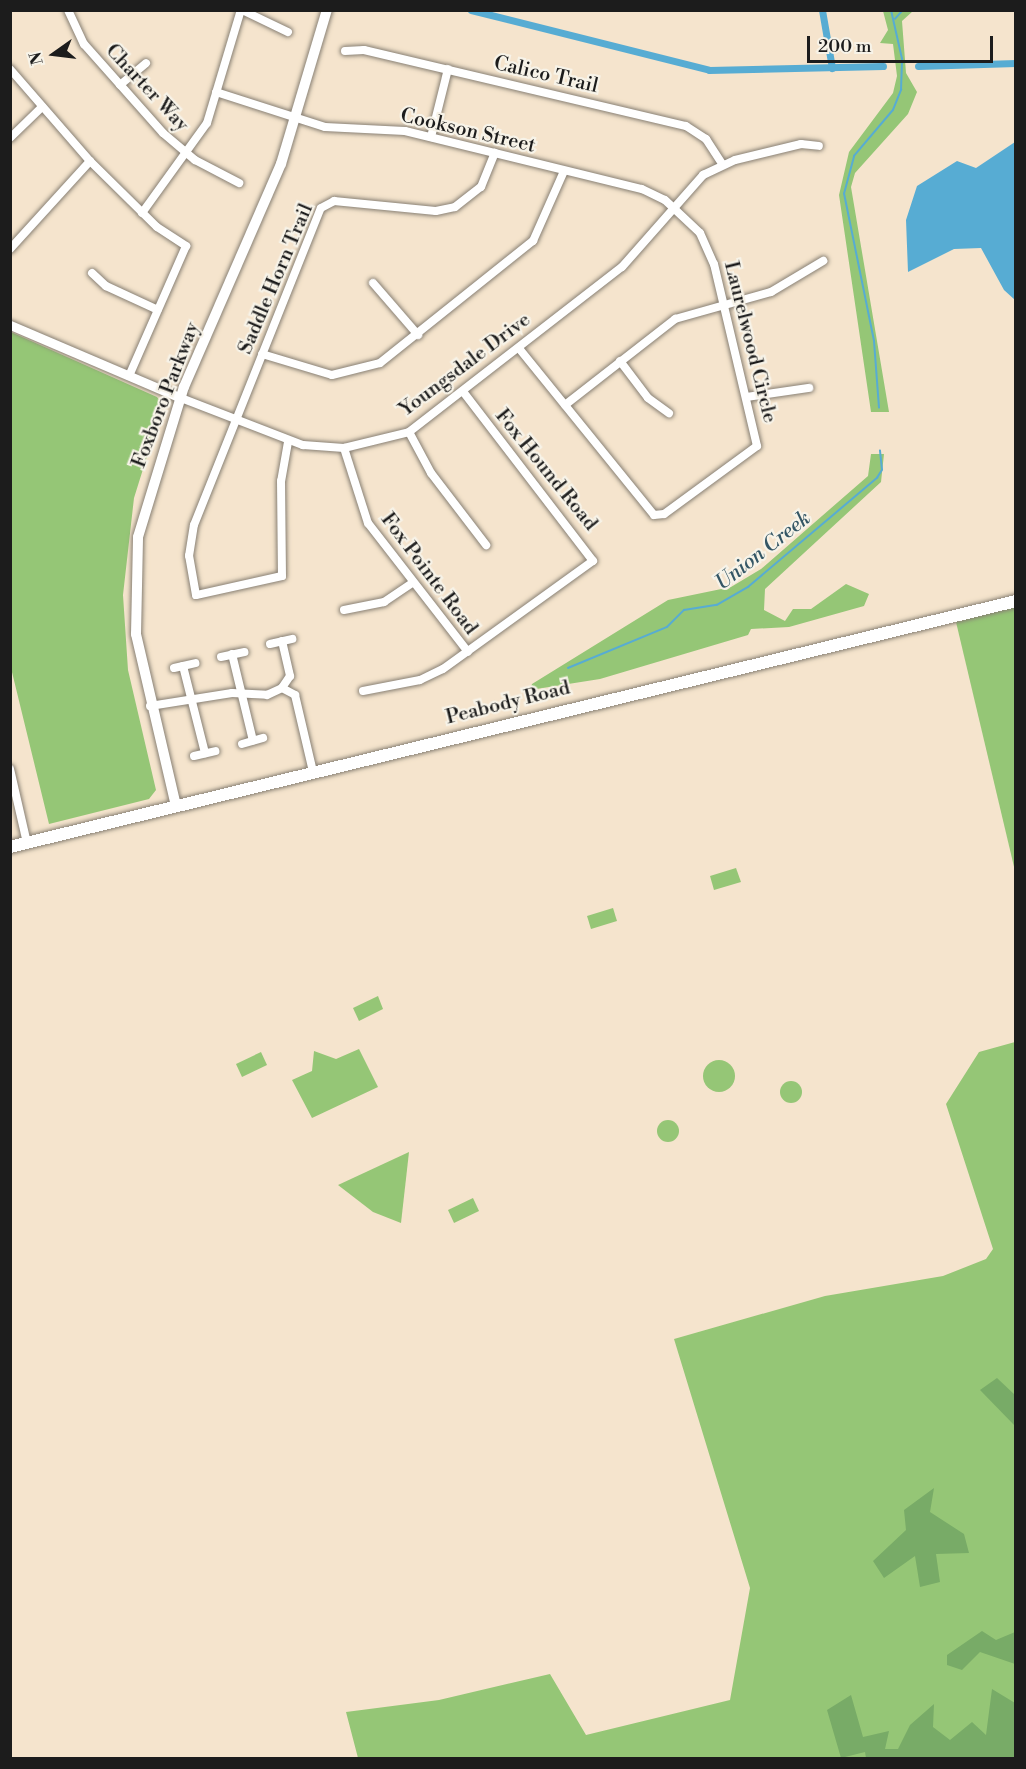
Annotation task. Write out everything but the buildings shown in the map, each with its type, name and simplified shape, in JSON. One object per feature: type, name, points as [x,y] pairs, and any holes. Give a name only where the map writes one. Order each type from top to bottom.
[{"type":"main road","name":"Foxboro Parkway","points":[[176,806],[150,706],[136,634],[138,544],[152,480],[181,398],[258,223],[296,118],[327,10]]},
{"type":"main road","name":"Peabody Road","points":[[10,847],[1016,601]]},
{"type":"street","name":"Charter Way","points":[[68,10],[79,38],[120,85],[188,154],[239,183]]},
{"type":"street","points":[[142,213],[188,154],[207,123],[242,10],[288,32]]},
{"type":"street","name":"Calico Trail","points":[[345,51],[448,69],[686,126],[706,139],[722,164]]},
{"type":"street","points":[[120,85],[146,63]]},
{"type":"street","points":[[10,69],[90,161],[142,213],[186,246],[129,376]]},
{"type":"street","points":[[431,137],[448,69]]},
{"type":"street","name":"Cookson Street","points":[[216,92],[296,118],[341,129],[392,129],[642,189],[674,206]]},
{"type":"street","points":[[10,138],[42,107]]},
{"type":"street","name":"Youngsdale Drive","points":[[10,325],[288,442],[344,448],[409,432],[464,393],[634,256],[703,174],[722,164],[801,144],[819,146]]},
{"type":"street","name":"Saddle Horn Trail","points":[[288,442],[281,481],[282,576],[200,597],[190,574],[190,542],[234,420],[324,203],[455,207],[481,187],[495,153]]},
{"type":"street","points":[[10,249],[90,161]]},
{"type":"street","points":[[262,354],[306,371],[344,374],[380,363],[533,241],[564,171]]},
{"type":"street","name":"Laurelwood Circle","points":[[519,348],[649,512],[659,516],[755,450],[747,398],[725,305],[704,241],[674,206]]},
{"type":"street","points":[[565,405],[675,319],[771,292],[824,261]]},
{"type":"street","points":[[92,273],[106,286],[158,310]]},
{"type":"street","points":[[373,283],[418,335]]},
{"type":"street","points":[[620,361],[648,398],[669,412]]},
{"type":"street","points":[[747,398],[809,388]]},
{"type":"street","name":"Fox Hound Road","points":[[464,393],[593,558],[587,569],[468,652]]},
{"type":"street","points":[[409,432],[430,473],[486,545]]},
{"type":"street","name":"Fox Pointe Road","points":[[344,448],[368,523],[412,583],[468,652]]},
{"type":"street","points":[[344,610],[384,602],[412,583]]},
{"type":"street","points":[[270,644],[292,639]]},
{"type":"street","points":[[282,641],[290,676],[282,688]]},
{"type":"street","points":[[221,657],[244,651]]},
{"type":"street","points":[[363,691],[420,680],[468,652]]},
{"type":"street","points":[[232,654],[253,741]]},
{"type":"street","points":[[174,668],[195,663]]},
{"type":"street","points":[[183,666],[205,753]]},
{"type":"street","points":[[150,706],[282,688],[295,695],[314,772]]},
{"type":"street","points":[[242,744],[263,738]]},
{"type":"street","points":[[194,756],[215,751]]},
{"type":"street","points":[[10,769],[27,843]]},
{"type":"green space","points":[[883,11],[913,11],[902,21],[906,73],[917,92],[908,114],[855,173],[851,187],[889,412],[871,412],[839,195],[849,152],[893,93],[897,76],[893,44],[880,43],[888,30]]},
{"type":"green space","points":[[11,332],[157,397],[163,405],[134,498],[123,595],[128,670],[156,790],[149,799],[49,824],[11,668]]},
{"type":"green space","points":[[871,454],[884,454],[881,482],[765,589],[764,610],[785,621],[793,609],[811,609],[846,584],[869,594],[864,606],[789,627],[751,629],[748,635],[600,679],[530,690],[532,684],[668,600],[731,587],[761,569],[868,476]]},
{"type":"green space","points":[[1015,607],[1015,871],[956,622]]},
{"type":"green space","points":[[736,868],[741,882],[714,890],[710,876]]},
{"type":"green space","points":[[613,908],[617,921],[591,929],[587,916]]},
{"type":"green space","points":[[378,996],[383,1009],[359,1021],[353,1008]]},
{"type":"green space","points":[[1015,1042],[1015,1758],[358,1758],[346,1712],[439,1700],[550,1674],[586,1735],[730,1700],[750,1588],[674,1339],[825,1296],[943,1276],[986,1259],[993,1249],[946,1104],[979,1052]]},
{"type":"green space","points":[[359,1049],[378,1087],[312,1118],[292,1080],[312,1071],[314,1051],[336,1059]]},
{"type":"green space","points":[[261,1052],[267,1065],[242,1077],[236,1064]]},
{"type":"green space","points":[[719,1060],[730,1065],[735,1076],[730,1087],[719,1092],[708,1087],[703,1076],[708,1065]]},
{"type":"green space","points":[[791,1081],[799,1084],[802,1092],[799,1100],[791,1103],[783,1100],[780,1092],[783,1084]]},
{"type":"green space","points":[[668,1120],[676,1123],[679,1131],[676,1139],[668,1142],[660,1139],[657,1131],[660,1123]]},
{"type":"green space","points":[[409,1152],[401,1223],[373,1212],[338,1185]]},
{"type":"green space","points":[[473,1198],[479,1211],[454,1223],[448,1210]]},
{"type":"green space","points":[[997,1378],[1015,1395],[1015,1426],[980,1390]]},
{"type":"green space","points":[[934,1488],[930,1512],[964,1534],[969,1553],[936,1554],[940,1582],[920,1587],[915,1556],[884,1578],[873,1561],[906,1530],[904,1510]]},
{"type":"green space","points":[[982,1631],[996,1640],[1015,1632],[1015,1664],[980,1652],[962,1670],[947,1665],[947,1655]]},
{"type":"green space","points":[[992,1689],[1015,1703],[1015,1758],[866,1758],[865,1752],[841,1758],[827,1710],[851,1695],[863,1737],[889,1731],[885,1749],[898,1749],[910,1725],[934,1704],[933,1727],[950,1740],[972,1722],[986,1735]]},
{"type":"water","points":[[1015,142],[1015,300],[1004,290],[981,248],[954,249],[908,272],[906,220],[917,186],[957,161],[976,168]]},
{"type":"waterway","points":[[471,10],[709,70],[883,66]]},
{"type":"waterway","points":[[822,10],[832,68]]},
{"type":"waterway","name":"Union Creek","points":[[879,408],[874,341],[844,194],[854,156],[893,110],[901,90],[902,59],[891,10]]},
{"type":"waterway","points":[[895,19],[903,10]]},
{"type":"waterway","points":[[918,66],[1016,63]]},
{"type":"waterway","name":"Union Creek","points":[[568,668],[667,627],[684,610],[717,605],[748,587],[877,478],[882,470],[880,451]]}]
